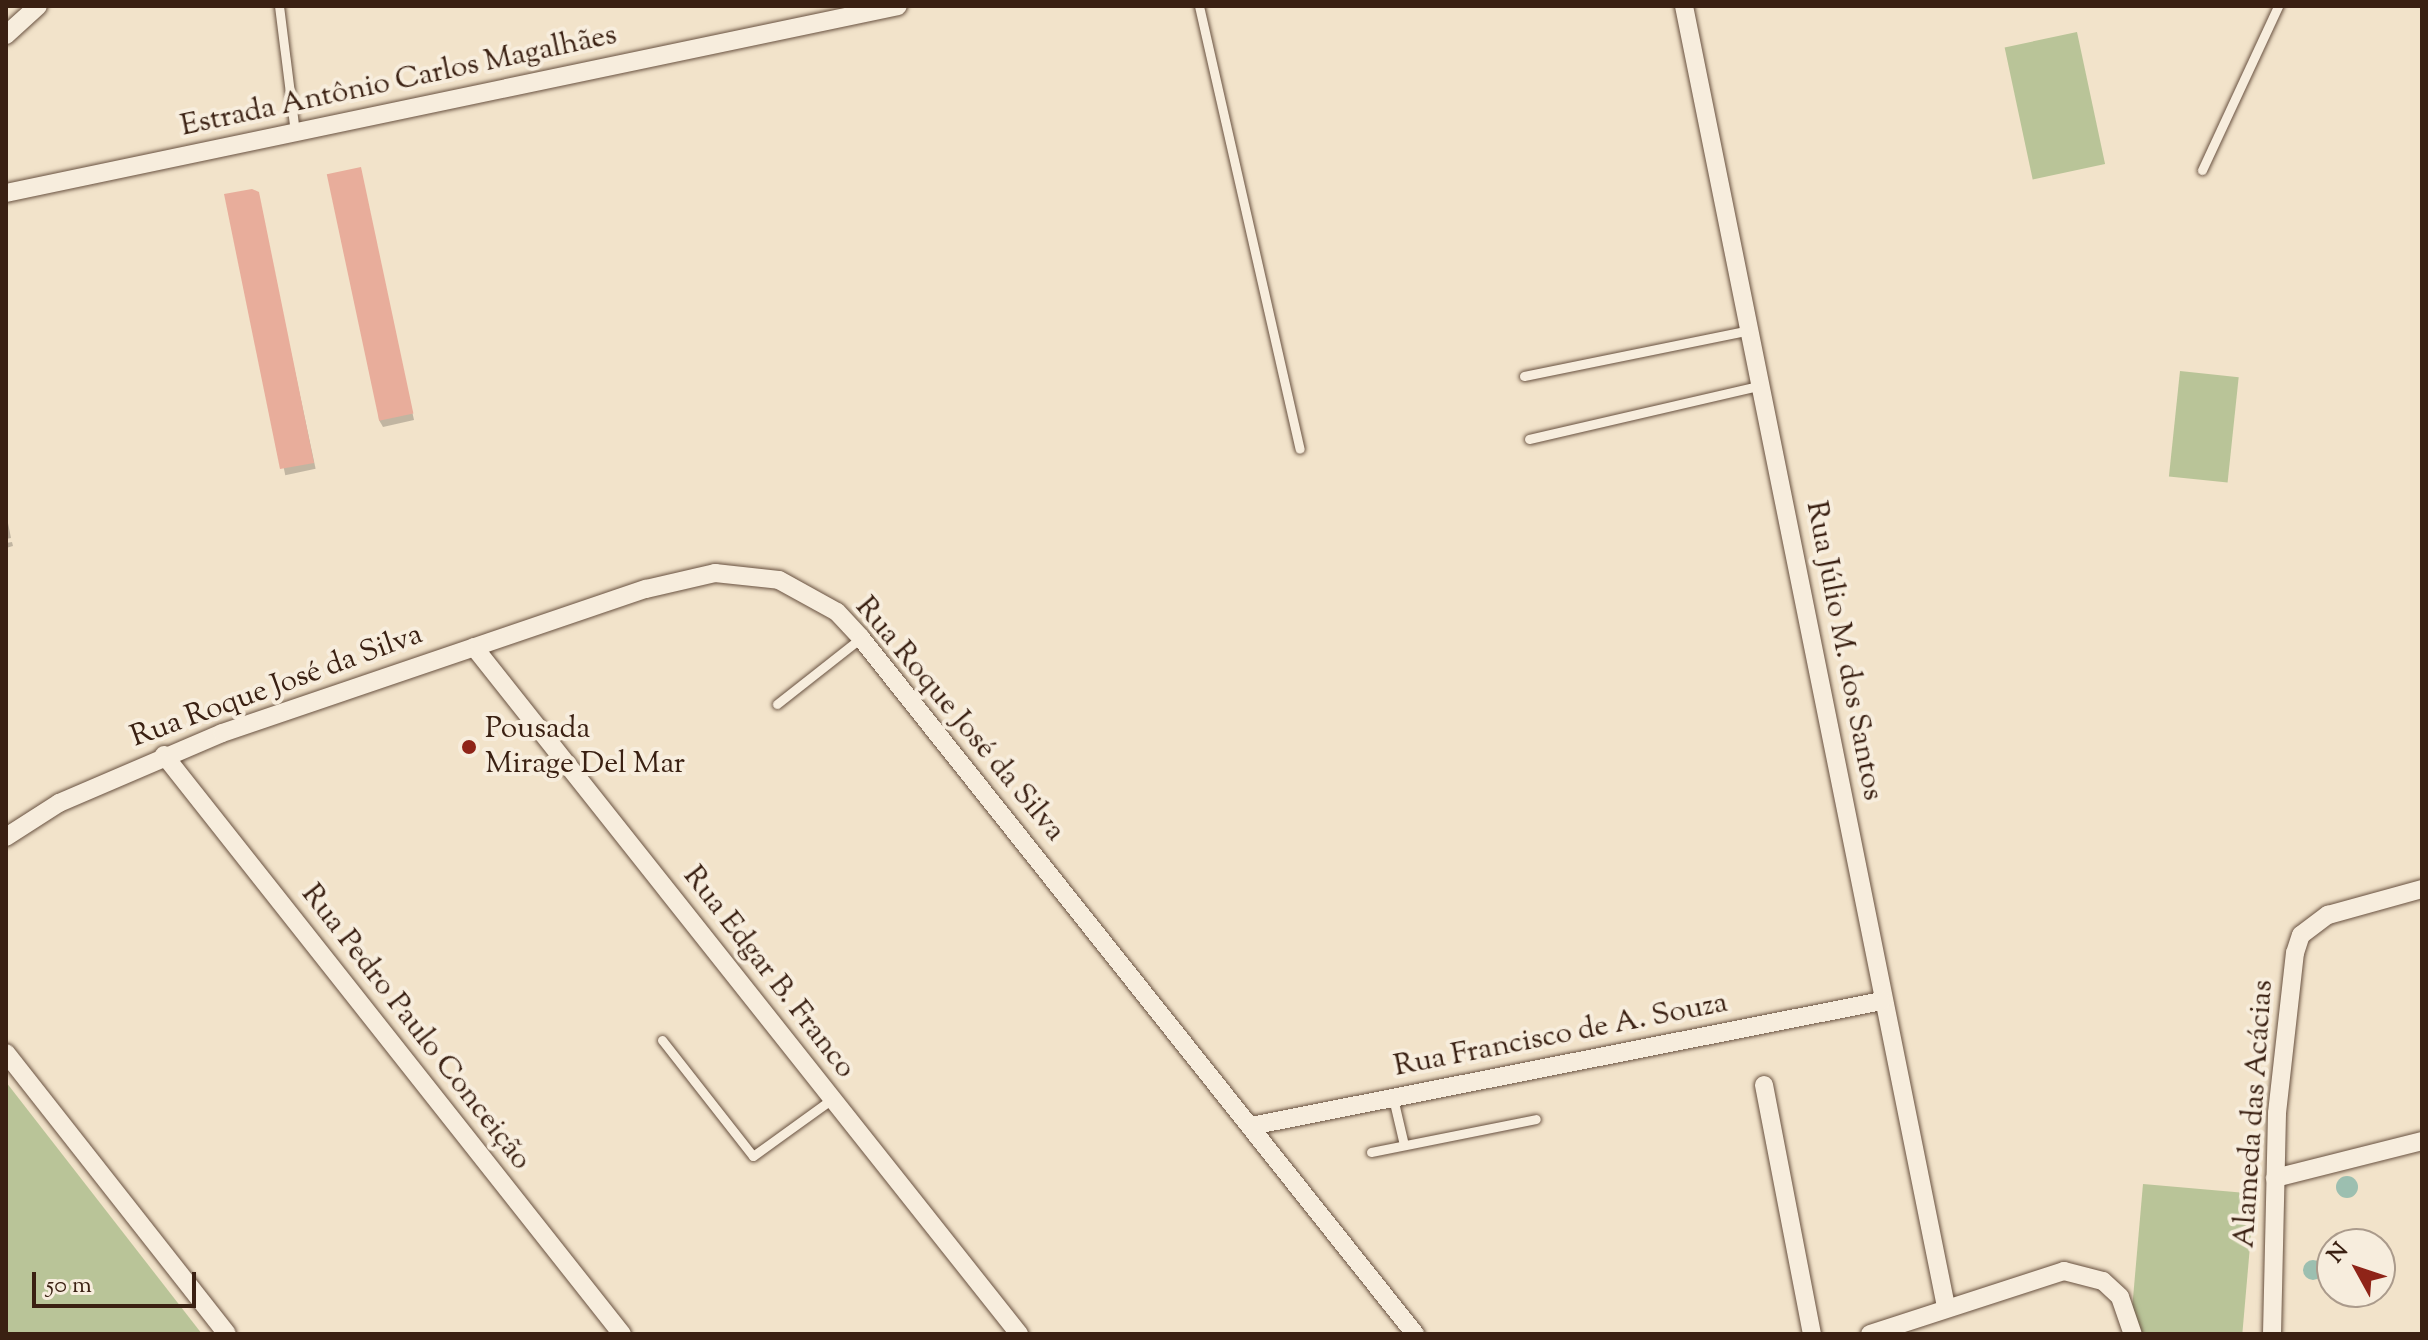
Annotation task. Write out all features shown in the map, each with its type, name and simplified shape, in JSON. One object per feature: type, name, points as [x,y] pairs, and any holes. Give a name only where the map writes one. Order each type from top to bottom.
[{"type":"street","points":[[6,35],[38,6]]},
{"type":"street","name":"Estrada Antônio Carlos Magalhães","points":[[6,193],[898,6]]},
{"type":"street","name":"Rua Júlio M. dos Santos","points":[[1684,6],[1946,1307]]},
{"type":"street","name":"Rua Roque José da Silva","points":[[6,837],[59,803],[164,755],[474,647],[679,579],[715,573],[779,580],[808,592],[861,638],[1415,1334]]},
{"type":"street","name":"Rua Edgar B. Franco","points":[[474,647],[1019,1334]]},
{"type":"street","name":"Rua Pedro Paulo Conceição","points":[[164,755],[622,1334]]},
{"type":"street","name":"Alameda das Acácias","points":[[2272,1334],[2277,1113],[2301,935],[2328,915],[2422,889]]},
{"type":"street","name":"Rua Francisco de A. Souza","points":[[1251,1126],[1882,1001]]},
{"type":"street","points":[[6,1053],[227,1334]]},
{"type":"street","points":[[1764,1085],[1812,1334]]},
{"type":"street","points":[[2275,1178],[2422,1141]]},
{"type":"street","points":[[1870,1334],[2040,1276],[2084,1273],[2120,1297],[2133,1334]]},
{"type":"lane","points":[[279,6],[295,132]]},
{"type":"lane","points":[[1199,6],[1300,449]]},
{"type":"lane","points":[[2202,170],[2278,6]]},
{"type":"lane","points":[[1524,376],[1751,330]]},
{"type":"lane","points":[[1529,439],[1762,385]]},
{"type":"lane","points":[[777,704],[861,638]]},
{"type":"lane","points":[[662,1040],[753,1156],[832,1099]]},
{"type":"lane","points":[[1393,1098],[1404,1145]]},
{"type":"lane","points":[[1371,1152],[1536,1119]]},
{"type":"shaded area","points":[[2077,32],[2105,164],[2033,179],[2005,47]]},
{"type":"shaded area","points":[[2180,371],[2239,377],[2228,483],[2169,476]]},
{"type":"shaded area","points":[[6,1082],[202,1334],[6,1334]]},
{"type":"shaded area","points":[[2347,1176],[2358,1187],[2347,1198],[2336,1187]]},
{"type":"shaded area","points":[[2143,1184],[2255,1194],[2242,1334],[2130,1333]]},
{"type":"shaded area","points":[[2316,1260],[2316,1280],[2309,1280],[2303,1274],[2303,1266]]},
{"type":"building","points":[[361,167],[413,413],[379,421],[327,174]]},
{"type":"building","points":[[252,189],[259,192],[314,463],[280,469],[224,194]]},
{"type":"place","name":"Pousada Mirage Del Mar","points":[[469,747]]}]
